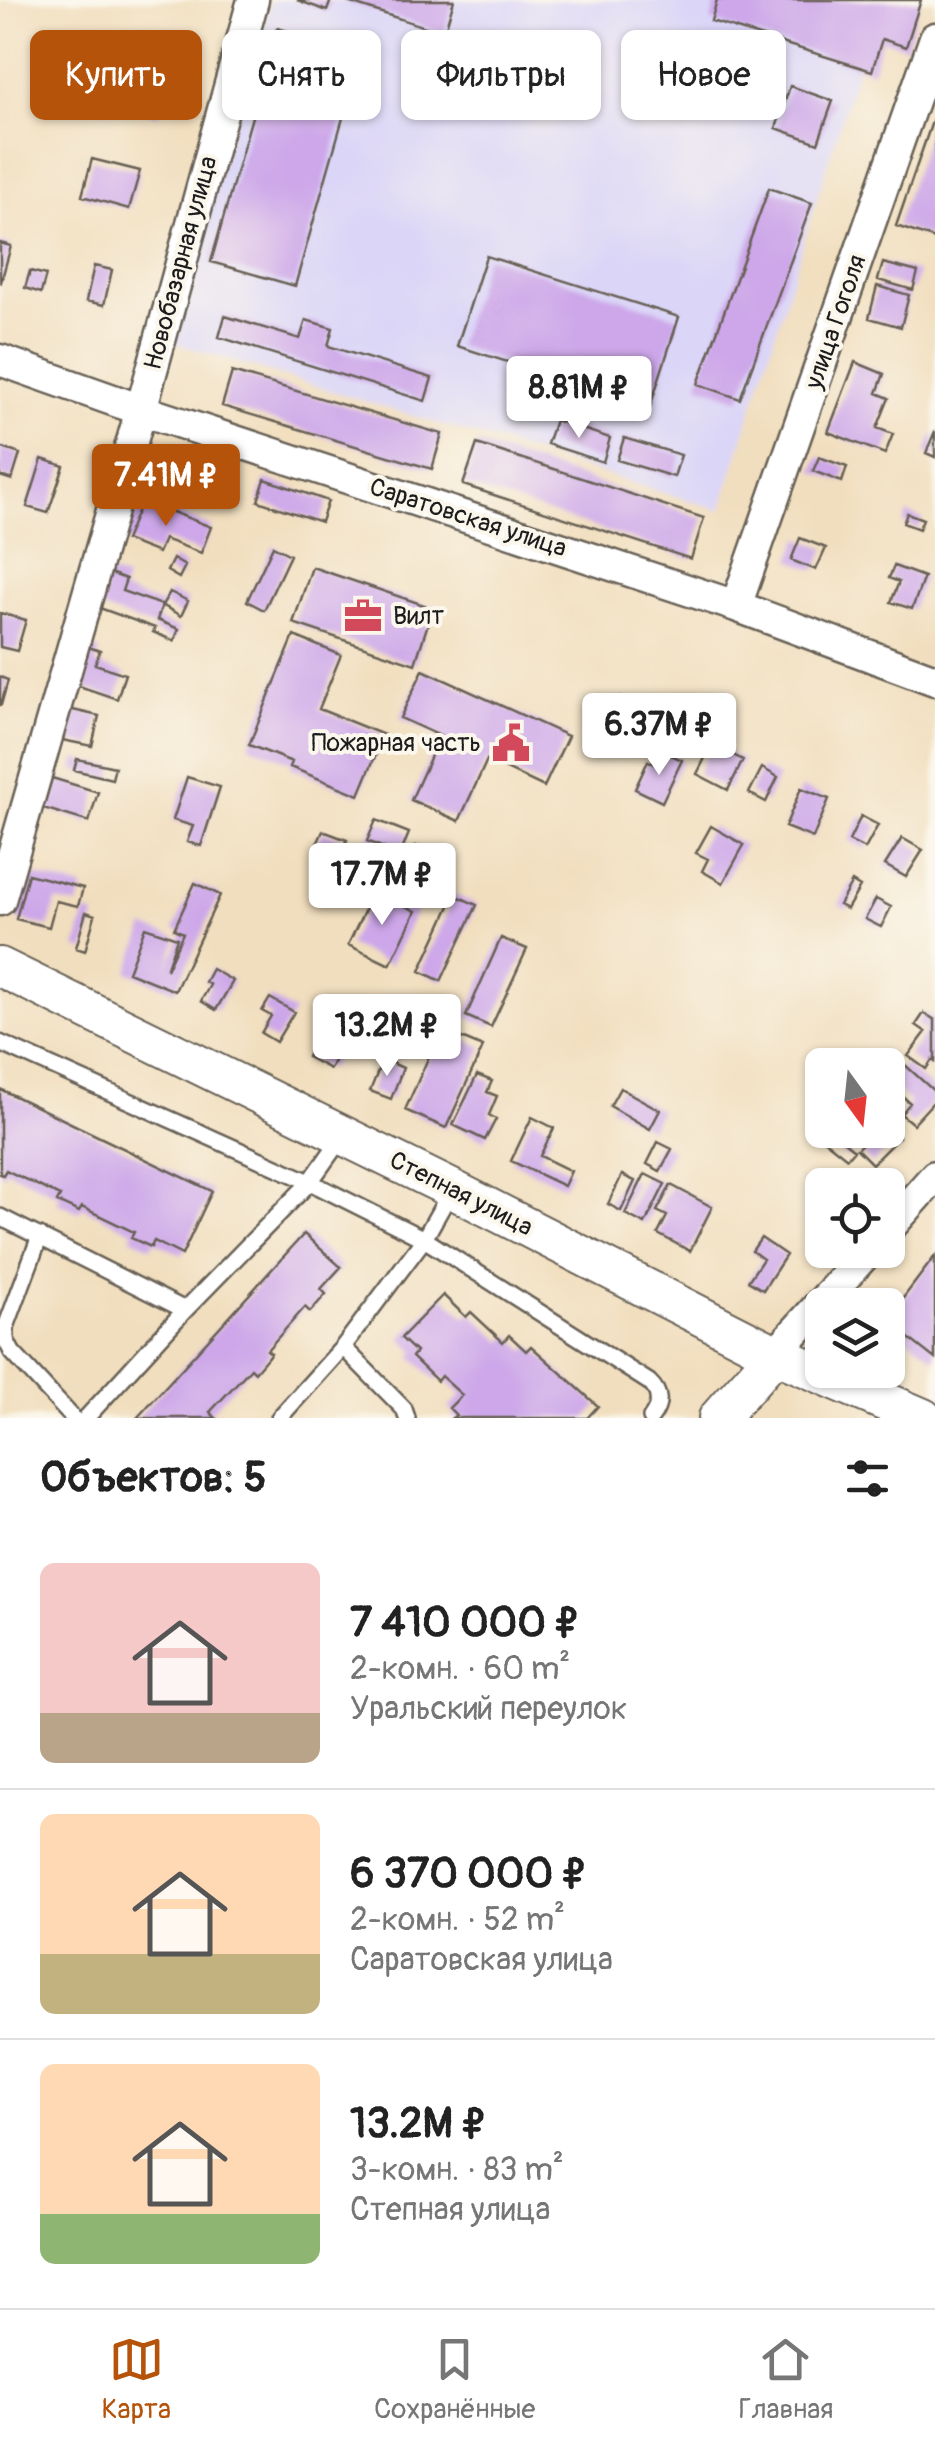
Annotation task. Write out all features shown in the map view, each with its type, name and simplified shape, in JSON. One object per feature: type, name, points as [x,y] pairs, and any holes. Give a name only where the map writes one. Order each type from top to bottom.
[{"type":"street","name":"Новобазарная улица","points":[[0,900],[141,410],[253,0]]},
{"type":"street","name":"улица Гоголя","points":[[736,606],[933,50]]},
{"type":"street","name":"Саратовская улица","points":[[0,360],[736,606],[935,680]]},
{"type":"street","name":"Степная улица","points":[[0,968],[344,1135],[775,1354],[924,1418]]},
{"type":"street","points":[[905,1210],[935,1176]]},
{"type":"street","points":[[718,1418],[853,1268]]},
{"type":"lane","points":[[0,1043],[310,1182],[424,1239],[649,1382],[659,1397],[651,1418]]},
{"type":"lane","points":[[86,1418],[310,1182],[344,1135]]},
{"type":"lane","points":[[279,1418],[344,1346],[424,1239],[452,1189]]},
{"type":"lane","points":[[0,1217],[185,1310]]},
{"type":"lane","points":[[40,1236],[6,1327],[6,1340],[12,1352],[73,1418]]},
{"type":"lane","points":[[344,1346],[404,1408],[407,1418]]},
{"type":"shaded area","points":[[271,0],[878,0],[721,510],[168,341],[235,120],[381,120],[381,30],[262,30]]},
{"type":"building","points":[[297,0],[331,0],[327,11]]},
{"type":"building","points":[[341,0],[454,0],[445,30]]},
{"type":"building","points":[[717,0],[921,0],[906,47],[882,39],[872,71],[786,44],[786,30],[740,30],[711,21]]},
{"type":"building","points":[[790,86],[833,101],[818,143],[776,128],[779,120],[786,120]]},
{"type":"building","points":[[935,113],[935,239],[896,226]]},
{"type":"building","points":[[251,120],[342,120],[295,286],[211,262]]},
{"type":"building","points":[[92,159],[140,171],[129,209],[82,196]]},
{"type":"building","points":[[769,188],[812,203],[740,399],[698,384]]},
{"type":"building","points":[[0,243],[11,246],[1,282],[0,281]]},
{"type":"building","points":[[486,256],[679,317],[650,407],[457,346]]},
{"type":"building","points":[[883,263],[918,272],[913,290],[878,280]]},
{"type":"building","points":[[94,266],[112,270],[104,305],[86,301]]},
{"type":"building","points":[[30,271],[46,275],[41,293],[25,288]]},
{"type":"building","points":[[877,286],[909,295],[901,327],[869,318]]},
{"type":"building","points":[[225,316],[300,339],[306,320],[333,328],[328,346],[432,378],[425,401],[219,337]]},
{"type":"building","points":[[855,362],[884,374],[877,393],[889,398],[877,428],[893,434],[885,454],[828,432]]},
{"type":"building","points":[[232,372],[442,434],[432,469],[222,406]]},
{"type":"building","points":[[555,420],[610,438],[603,462],[547,444]]},
{"type":"building","points":[[935,431],[935,457],[926,453]]},
{"type":"building","points":[[624,438],[681,455],[674,477],[617,460]]},
{"type":"building","points":[[477,444],[704,518],[691,559],[463,485]]},
{"type":"building","points":[[0,447],[20,454],[12,480],[0,476]]},
{"type":"building","points":[[819,457],[847,467],[842,482],[813,471]]},
{"type":"building","points":[[42,459],[64,466],[48,513],[27,507]]},
{"type":"building","points":[[265,479],[328,501],[321,522],[258,501]]},
{"type":"building","points":[[142,500],[211,527],[201,553],[164,539],[158,553],[125,540]]},
{"type":"building","points":[[907,513],[923,519],[919,529],[903,523]]},
{"type":"building","points":[[800,538],[826,548],[816,570],[791,560]]},
{"type":"building","points":[[273,546],[290,555],[264,610],[247,601]]},
{"type":"building","points":[[173,559],[185,566],[179,578],[167,571]]},
{"type":"building","points":[[894,566],[924,577],[912,609],[891,602],[899,582],[889,578]]},
{"type":"building","name":"Вилт","points":[[312,567],[433,608],[415,664],[293,623]]},
{"type":"building","points":[[107,572],[126,579],[122,591],[162,605],[157,620],[179,629],[174,641],[153,632],[155,628],[94,606]]},
{"type":"building","points":[[170,592],[188,601],[181,616],[162,605]]},
{"type":"building","points":[[0,613],[26,620],[17,651],[0,647]]},
{"type":"building","points":[[294,636],[341,655],[319,709],[384,735],[359,795],[290,767],[292,762],[249,745]]},
{"type":"building","points":[[80,644],[100,651],[95,664],[125,674],[117,699],[67,682]]},
{"type":"building","points":[[423,670],[568,736],[544,787],[487,760],[459,821],[411,800],[440,736],[400,718]]},
{"type":"building","points":[[0,677],[8,680],[1,705],[0,705]]},
{"type":"building","points":[[620,697],[655,714],[636,752],[601,735]]},
{"type":"building","points":[[64,708],[99,716],[92,746],[57,739]]},
{"type":"building","points":[[717,747],[743,760],[728,790],[697,774],[707,754],[712,756]]},
{"type":"building","points":[[667,753],[682,760],[662,802],[635,789],[648,761],[660,767]]},
{"type":"building","points":[[77,759],[115,767],[112,779],[74,770]]},
{"type":"building","points":[[762,768],[778,777],[766,802],[749,793]]},
{"type":"building","points":[[187,777],[220,787],[201,846],[187,842],[193,826],[173,820]]},
{"type":"building","points":[[52,778],[98,792],[89,822],[43,808]]},
{"type":"building","points":[[801,788],[829,799],[813,838],[785,827]]},
{"type":"building","points":[[861,816],[878,825],[865,849],[849,841]]},
{"type":"building","points":[[376,820],[409,833],[400,855],[367,841]]},
{"type":"building","points":[[711,826],[744,845],[723,883],[702,871],[708,859],[696,853]]},
{"type":"building","points":[[323,831],[347,840],[333,875],[316,868],[324,847],[317,844]]},
{"type":"building","points":[[902,838],[923,850],[906,877],[885,865]]},
{"type":"building","points":[[416,846],[439,858],[416,901],[393,890]]},
{"type":"building","points":[[28,874],[83,888],[78,906],[56,901],[49,927],[16,919]]},
{"type":"building","points":[[852,882],[860,887],[847,909],[839,905]]},
{"type":"building","points":[[195,883],[220,895],[175,991],[128,972],[145,927],[177,938],[166,970],[183,933],[174,929]]},
{"type":"building","points":[[374,891],[416,911],[390,965],[348,945]]},
{"type":"building","points":[[455,895],[477,905],[441,981],[420,971]]},
{"type":"building","points":[[876,899],[891,907],[881,927],[865,919]]},
{"type":"building","points":[[86,912],[95,915],[85,951],[76,948]]},
{"type":"building","points":[[501,938],[527,949],[491,1027],[466,1016]]},
{"type":"building","points":[[212,969],[233,981],[216,1010],[201,1001],[210,985],[205,982]]},
{"type":"building","points":[[270,998],[294,1012],[276,1042],[261,1033],[271,1016],[262,1011]]},
{"type":"building","points":[[924,1013],[935,1020],[935,1062],[932,1060],[926,1069],[908,1056],[926,1032],[916,1025]]},
{"type":"building","points":[[324,1023],[347,1034],[330,1069],[307,1057]]},
{"type":"building","points":[[459,1037],[483,1047],[446,1128],[405,1110],[435,1043],[453,1051]]},
{"type":"building","points":[[383,1059],[403,1068],[391,1099],[370,1091]]},
{"type":"building","points":[[905,1065],[935,1092],[935,1100],[913,1124],[905,1117],[910,1103],[905,1098]]},
{"type":"building","points":[[477,1075],[492,1081],[487,1092],[497,1096],[489,1115],[496,1119],[485,1140],[453,1125]]},
{"type":"building","points":[[620,1088],[660,1110],[650,1129],[610,1106]]},
{"type":"building","points":[[0,1089],[212,1191],[182,1255],[154,1241],[151,1247],[131,1238],[134,1232],[82,1207],[79,1212],[57,1202],[60,1196],[6,1170],[0,1174]]},
{"type":"building","points":[[532,1117],[554,1128],[540,1156],[571,1171],[564,1186],[511,1161]]},
{"type":"building","points":[[658,1142],[672,1149],[660,1171],[647,1164]]},
{"type":"building","points":[[834,1148],[852,1148],[854,1150],[847,1158]]},
{"type":"building","points":[[858,1148],[888,1148],[872,1164]]},
{"type":"building","points":[[645,1174],[665,1184],[645,1224],[625,1214]]},
{"type":"building","points":[[622,1175],[635,1181],[621,1211],[608,1204]]},
{"type":"building","points":[[671,1185],[712,1207],[690,1251],[658,1234],[667,1216],[657,1211]]},
{"type":"building","points":[[304,1234],[341,1267],[321,1289],[326,1294],[310,1312],[305,1307],[267,1350],[271,1353],[255,1372],[251,1368],[210,1412],[216,1418],[137,1418]]},
{"type":"building","points":[[761,1238],[786,1255],[763,1290],[748,1281],[763,1259],[752,1251]]},
{"type":"building","points":[[935,1256],[935,1359],[905,1335],[905,1296]]},
{"type":"building","points":[[443,1295],[466,1317],[471,1312],[503,1342],[509,1335],[526,1351],[531,1346],[598,1406],[587,1418],[452,1418],[456,1415],[449,1408],[462,1395],[441,1376],[437,1381],[412,1357],[416,1352],[401,1338]]},
{"type":"place","name":"Вилт","points":[[363,616]]},
{"type":"place","name":"Пожарная часть","points":[[511,743]]}]
